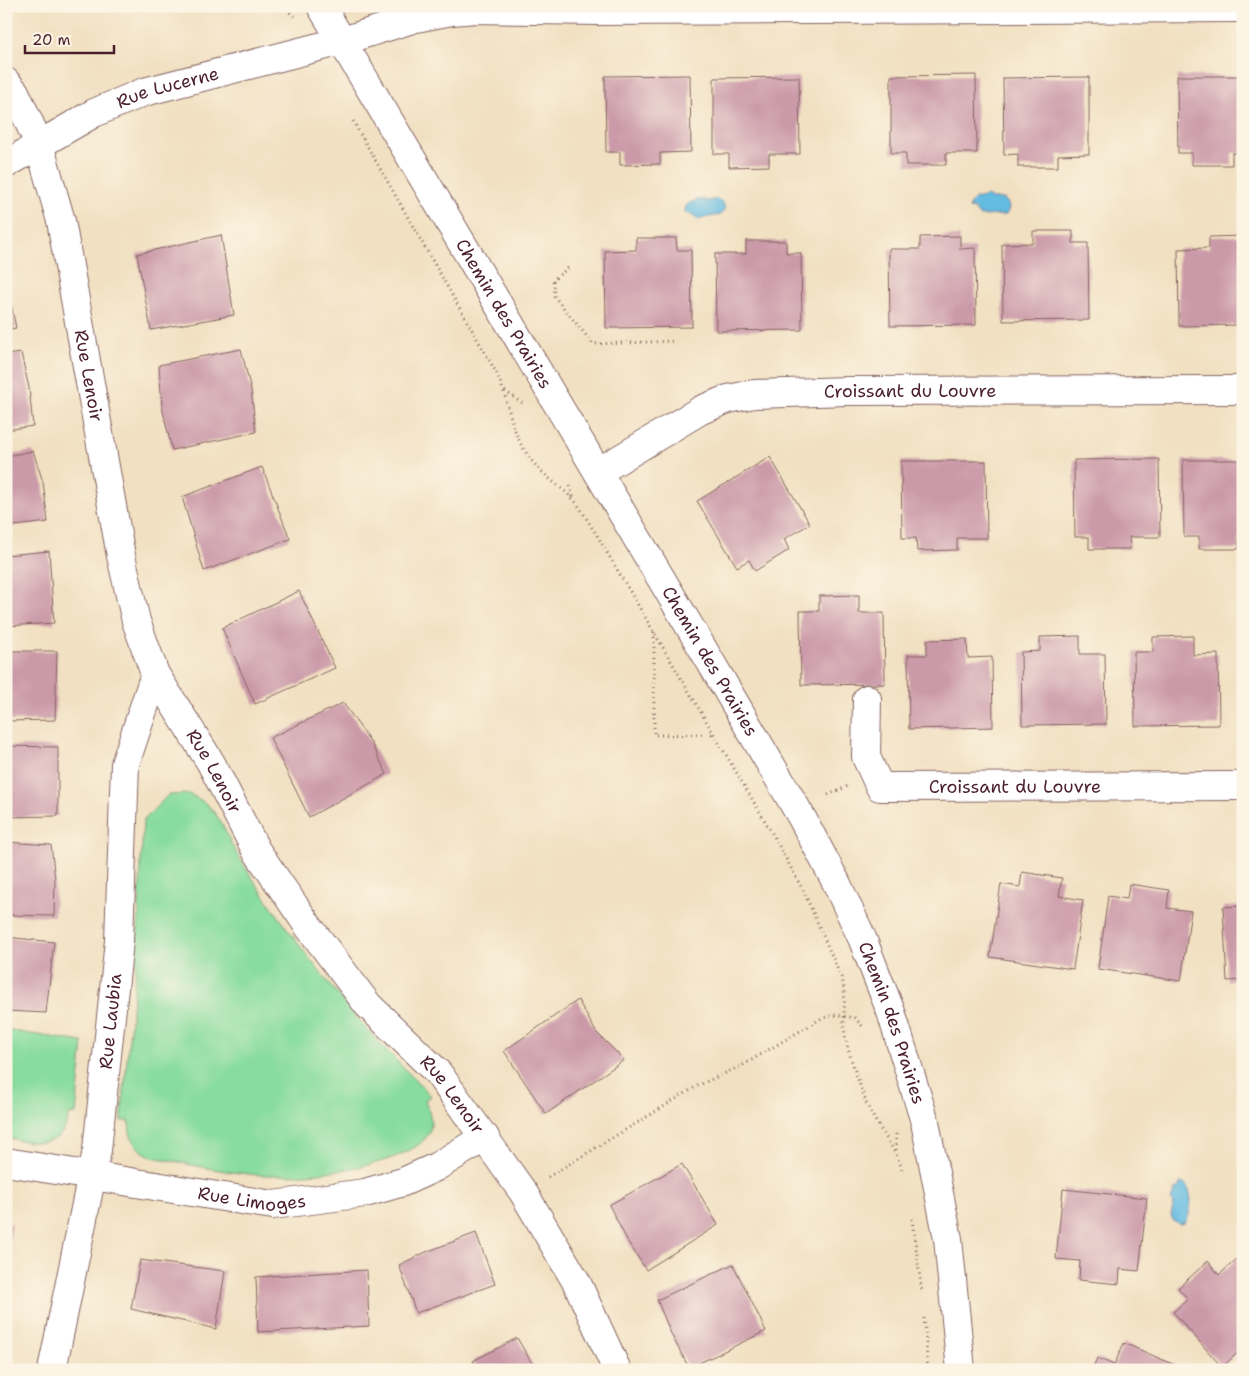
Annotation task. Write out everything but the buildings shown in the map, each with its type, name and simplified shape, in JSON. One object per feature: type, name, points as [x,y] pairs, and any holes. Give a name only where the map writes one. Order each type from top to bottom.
[{"type":"street","name":"Chemin des Prairies","points":[[322,6],[802,818],[836,882],[862,938],[903,1050],[930,1144],[948,1239],[961,1370]]},
{"type":"street","name":"Rue Lucerne","points":[[6,164],[94,113],[144,92],[342,41],[432,14],[476,9],[597,11],[1243,8]]},
{"type":"street","name":"Rue Lenoir","points":[[6,82],[15,92],[39,144],[62,221],[121,556],[136,621],[155,674],[211,763],[256,850],[309,927],[368,1005],[438,1073],[523,1192],[577,1283],[618,1370]]},
{"type":"street","name":"Croissant du Louvre","points":[[598,472],[701,410],[728,398],[754,394],[848,391],[1243,390]]},
{"type":"street","name":"Rue Laubia","points":[[52,1370],[93,1176],[118,941],[125,764],[155,674]]},
{"type":"street","name":"Croissant du Louvre","points":[[867,699],[866,757],[880,787],[1243,786]]},
{"type":"street","name":"Rue Limoges","points":[[6,1162],[272,1205],[365,1193],[402,1182],[436,1168],[485,1137]]},
{"type":"path","points":[[282,6],[295,16]]},
{"type":"path","name":"Chemin des Prairies","points":[[349,114],[505,391],[515,434],[542,474],[574,500],[654,631],[772,833],[824,935],[842,979],[846,994],[844,1016],[848,1048],[866,1102],[875,1122],[891,1143],[899,1160],[905,1181]]},
{"type":"path","points":[[568,268],[553,280],[554,296],[593,344],[676,341]]},
{"type":"path","name":"Chemin des Prairies","points":[[505,391],[523,404]]},
{"type":"path","points":[[654,631],[654,735],[714,734]]},
{"type":"path","points":[[541,1181],[699,1085],[742,1065],[822,1018],[844,1016]]},
{"type":"path","name":"Chemin des Prairies","points":[[844,1016],[854,1018],[867,1035]]},
{"type":"path","points":[[911,1210],[922,1296]]},
{"type":"path","points":[[924,1315],[928,1370]]},
{"type":"green space","points":[[189,794],[200,800],[215,813],[233,847],[265,897],[293,937],[338,994],[372,1034],[431,1096],[425,1100],[431,1127],[427,1136],[414,1148],[395,1157],[344,1170],[267,1175],[224,1171],[152,1157],[134,1143],[130,1133],[129,1121],[121,1121],[136,968],[143,821],[168,795]]},
{"type":"green space","points":[[6,1030],[83,1042],[76,1114],[69,1115],[60,1135],[53,1140],[36,1142],[6,1138]]},
{"type":"water","points":[[987,196],[992,199],[1004,199],[1006,201],[1009,206],[1006,215],[980,216],[973,208],[969,209],[970,204],[975,199]]},
{"type":"water","points":[[701,199],[707,201],[718,199],[725,208],[721,215],[697,219],[685,213],[687,205]]},
{"type":"water","points":[[1180,1183],[1188,1188],[1191,1200],[1185,1223],[1179,1224],[1173,1220],[1171,1215],[1174,1203],[1171,1200],[1175,1189],[1179,1187]]}]
